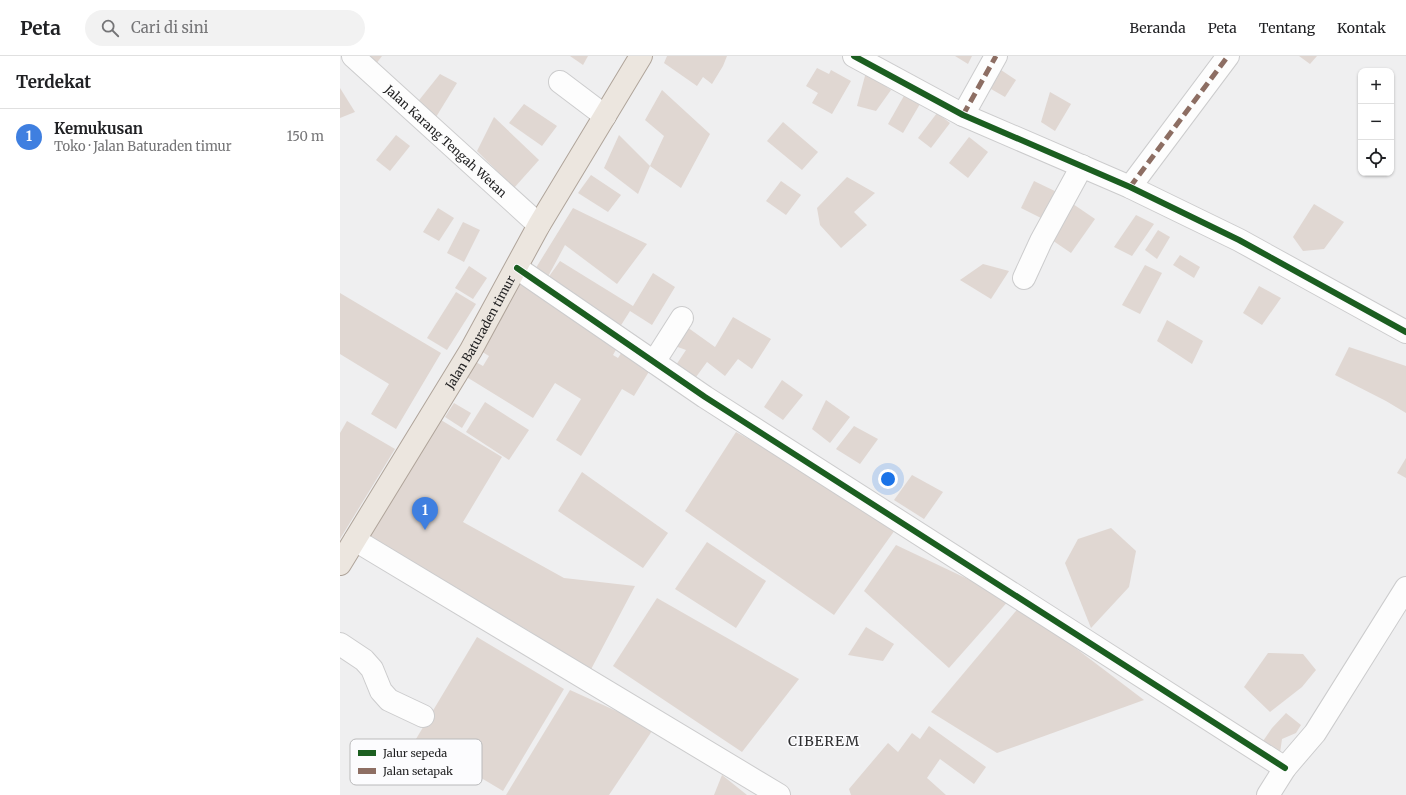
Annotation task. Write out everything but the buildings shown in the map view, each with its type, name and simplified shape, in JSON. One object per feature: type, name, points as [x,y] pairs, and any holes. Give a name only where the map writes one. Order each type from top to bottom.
[{"type":"main road","name":"Jalan Baturaden timur","points":[[340,564],[471,350],[539,225],[641,56]]},
{"type":"street","name":"Jalan Karang Tengah Wetan","points":[[353,56],[539,225]]},
{"type":"street","points":[[854,56],[963,115],[1130,187],[1239,240],[1406,332]]},
{"type":"street","points":[[963,115],[996,56]]},
{"type":"street","points":[[1130,187],[1228,56]]},
{"type":"street","points":[[560,82],[605,116]]},
{"type":"street","points":[[1024,278],[1041,241],[1082,166]]},
{"type":"street","points":[[516,268],[705,397],[1285,768]]},
{"type":"street","points":[[654,362],[682,318]]},
{"type":"street","points":[[355,540],[779,795]]},
{"type":"street","points":[[1268,795],[1285,768],[1315,733],[1406,588]]},
{"type":"street","points":[[340,644],[364,660],[372,669],[380,691],[389,700],[423,716]]},
{"type":"marked path","points":[[963,115],[996,56]]},
{"type":"marked path","points":[[1130,187],[1228,56]]},
{"type":"cycle path","points":[[854,56],[963,115],[1130,187],[1239,240],[1406,332]]},
{"type":"cycle path","points":[[517,268],[705,397],[1285,768]]},
{"type":"place","name":"Kemukusan","points":[[425,530]]},
{"type":"district","name":"CIBEREM","points":[[824,741]]}]
